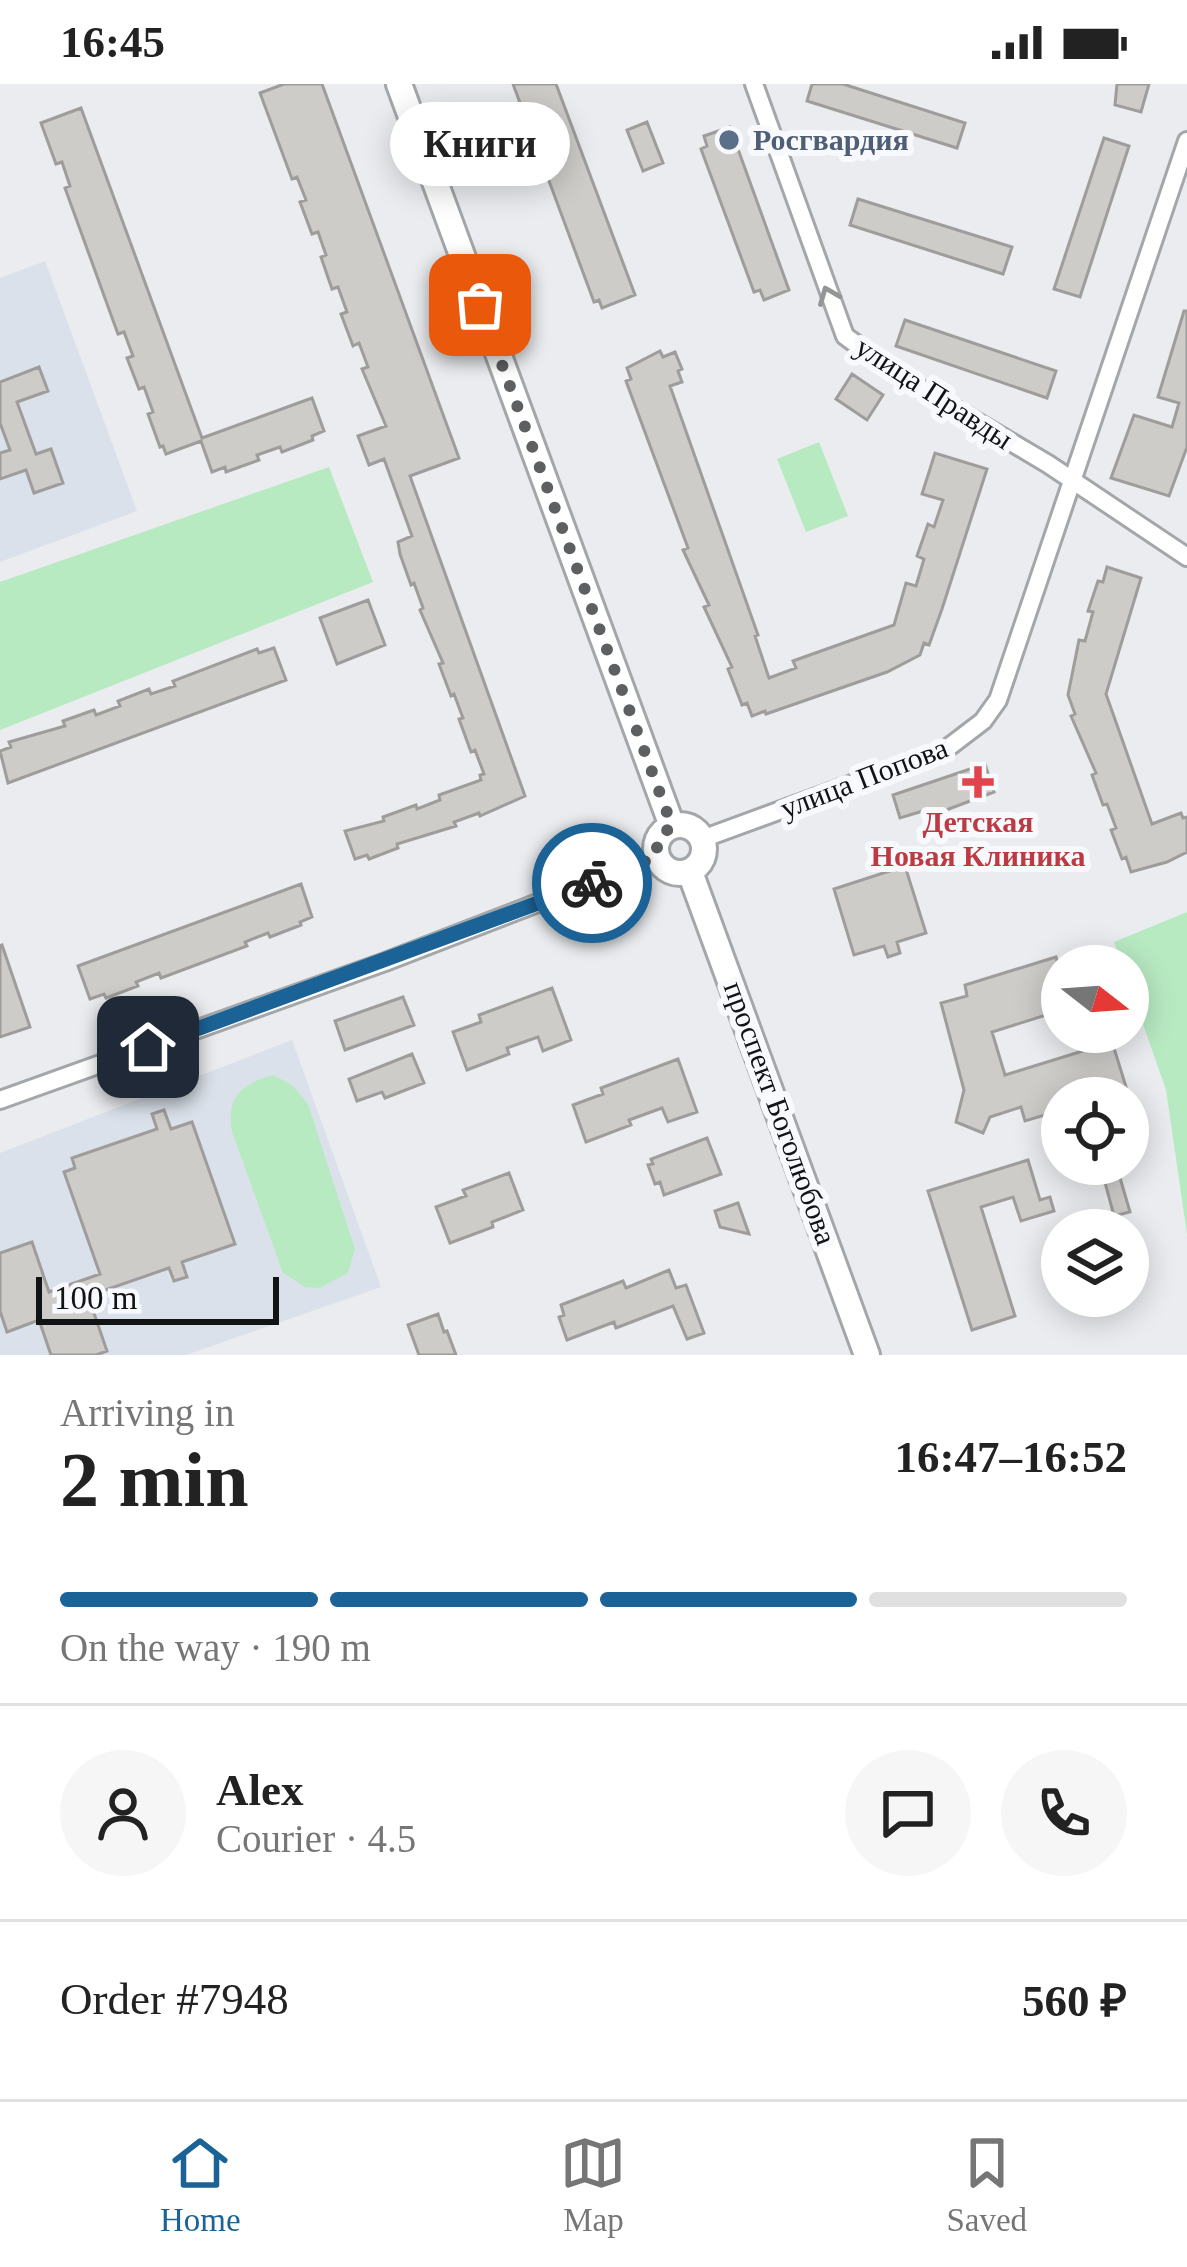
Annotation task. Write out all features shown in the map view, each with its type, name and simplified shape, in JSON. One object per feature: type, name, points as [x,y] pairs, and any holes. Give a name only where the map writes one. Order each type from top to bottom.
[{"type":"main road","points":[[399,84],[672,826]]},
{"type":"main road","points":[[672,826],[689,826],[702,838],[703,858],[690,872],[670,872],[656,857],[658,838],[672,826]]},
{"type":"main road","name":"проспект Боголюбова","points":[[690,872],[867,1355]]},
{"type":"street","name":"улица Правды","points":[[754,84],[845,336],[1187,557]]},
{"type":"street","name":"улица Попова","points":[[702,838],[945,750],[983,722],[998,700],[1187,140]]},
{"type":"street","points":[[0,1100],[385,962],[656,857]]},
{"type":"shaded area","points":[[45,261],[137,511],[0,562],[0,278]]},
{"type":"shaded area","points":[[292,1040],[381,1287],[186,1355],[0,1355],[0,1153]]},
{"type":"green space","points":[[819,442],[848,516],[806,532],[777,459]]},
{"type":"green space","points":[[329,467],[373,582],[0,730],[0,582]]},
{"type":"green space","points":[[1187,912],[1187,1234],[1166,1090],[1149,1041],[1149,945],[1114,942]]},
{"type":"green space","points":[[273,1075],[292,1085],[308,1104],[355,1249],[348,1273],[319,1288],[305,1287],[283,1273],[232,1132],[231,1110],[238,1094]]},
{"type":"building","points":[[284,84],[322,84],[459,458],[410,476],[525,796],[369,859],[367,855],[355,859],[345,831],[440,800],[439,795],[481,780],[484,774],[475,750],[471,752],[459,719],[463,718],[400,554],[398,542],[412,536],[384,459],[369,465],[358,436],[386,426],[362,369],[368,367],[359,343],[353,346],[341,314],[347,312],[338,287],[332,289],[318,232],[312,234],[300,202],[306,200],[297,177],[292,179],[260,93]]},
{"type":"building","points":[[513,84],[556,84],[635,295],[602,308],[599,300],[594,302]]},
{"type":"building","points":[[812,84],[843,84],[965,123],[957,148],[807,101]]},
{"type":"building","points":[[1117,84],[1149,84],[1141,112],[1115,105]]},
{"type":"building","points":[[81,108],[202,438],[312,398],[324,431],[312,436],[313,440],[257,455],[259,460],[226,472],[225,467],[212,472],[201,441],[166,454],[160,447],[144,387],[139,389],[127,358],[133,356],[124,332],[118,334],[65,188],[70,186],[62,162],[56,164],[41,123]]},
{"type":"building","points":[[647,122],[663,163],[643,171],[627,130]]},
{"type":"building","points":[[730,127],[789,290],[764,300],[760,290],[754,292],[701,149],[707,146],[704,136]]},
{"type":"building","points":[[1104,138],[1129,146],[1080,297],[1054,289]]},
{"type":"building","points":[[858,199],[1012,247],[1003,274],[850,225]]},
{"type":"building","points":[[1184,311],[1187,447],[1169,496],[1111,478],[1134,415],[1172,427],[1179,403],[1158,397]]},
{"type":"building","points":[[905,320],[1056,371],[1047,398],[896,346]]},
{"type":"building","points":[[660,351],[663,357],[675,352],[682,369],[678,371],[682,382],[670,386],[769,678],[796,668],[793,661],[894,625],[906,583],[916,586],[924,559],[917,556],[943,500],[922,494],[935,453],[987,469],[942,609],[929,645],[924,643],[920,655],[887,672],[766,714],[752,716],[747,703],[742,705],[626,381],[631,379],[627,368]]},
{"type":"building","points":[[39,367],[48,391],[17,402],[36,454],[51,449],[63,483],[34,493],[26,470],[0,479],[0,453],[10,450],[0,423],[0,382]]},
{"type":"building","points":[[852,374],[883,395],[867,420],[836,399]]},
{"type":"building","points":[[1107,567],[1141,578],[1106,694],[1152,824],[1181,813],[1187,817],[1187,852],[1131,872],[1111,830],[1116,828],[1092,775],[1096,773],[1071,716],[1075,714],[1068,695],[1079,640],[1085,641],[1093,612],[1088,611]]},
{"type":"building","points":[[368,600],[385,645],[337,664],[320,618]]},
{"type":"building","points":[[274,648],[286,680],[8,783],[0,751],[11,747],[9,742],[65,726],[63,721],[94,710],[96,715],[120,706],[118,701],[149,689],[151,694],[175,686],[173,681],[257,649],[259,653]]},
{"type":"building","points":[[985,764],[994,792],[925,818],[923,811],[900,818],[893,795]]},
{"type":"building","points":[[905,866],[926,933],[897,942],[900,953],[888,957],[884,946],[854,955],[834,889]]},
{"type":"building","points":[[301,884],[312,917],[301,925],[270,937],[268,933],[245,942],[247,946],[161,978],[159,973],[106,998],[104,994],[90,999],[78,966]]},
{"type":"building","points":[[0,946],[30,1027],[0,1037]]},
{"type":"building","points":[[1041,962],[1041,1017],[992,1032],[1005,1075],[1076,1053],[1116,1053],[1123,1077],[1041,1077],[1041,1116],[1025,1121],[1021,1107],[990,1117],[983,1133],[956,1122],[964,1090],[941,1003],[967,996],[965,985]]},
{"type":"building","points":[[552,988],[571,1040],[543,1051],[538,1037],[467,1070],[453,1032],[481,1022],[479,1015]]},
{"type":"building","points":[[403,997],[414,1025],[345,1050],[335,1021]]},
{"type":"building","points":[[412,1054],[424,1083],[385,1098],[382,1092],[357,1101],[349,1079]]},
{"type":"building","points":[[678,1059],[697,1112],[668,1122],[662,1108],[586,1142],[573,1105],[603,1094],[601,1088]]},
{"type":"building","points":[[164,1110],[171,1129],[192,1122],[235,1244],[182,1262],[187,1277],[174,1281],[169,1268],[88,1296],[107,1351],[51,1355],[39,1320],[7,1332],[0,1311],[0,1253],[32,1242],[49,1292],[100,1274],[64,1172],[75,1168],[72,1158],[157,1129],[152,1114]]},
{"type":"building","points":[[707,1138],[721,1174],[664,1195],[648,1165],[653,1164],[651,1159]]},
{"type":"building","points":[[1028,1160],[1040,1200],[1050,1197],[1053,1209],[1041,1209],[1041,1215],[1021,1221],[1013,1197],[981,1207],[1015,1316],[972,1330],[928,1191]]},
{"type":"building","points":[[509,1173],[523,1210],[450,1243],[436,1207],[466,1196],[463,1190]]},
{"type":"building","points":[[1106,1185],[1122,1185],[1129,1209],[1112,1209]]},
{"type":"building","points":[[738,1203],[749,1234],[720,1227],[715,1211]]},
{"type":"building","points":[[669,1270],[676,1288],[686,1285],[704,1333],[687,1339],[673,1306],[567,1340],[559,1317],[564,1315],[561,1305],[623,1281],[626,1288]]},
{"type":"building","points":[[438,1314],[456,1355],[419,1355],[408,1325]]},
{"type":"way so far","points":[[480,305],[672,826],[658,838],[656,857],[592,883]]},
{"type":"place","name":"Росгвардия","points":[[729,140]]},
{"type":"place","name":"Книги","points":[[480,305]]},
{"type":"place","name":"Детская Новая Клиника","points":[[978,782]]},
{"type":"route","points":[[148,1047],[592,883]]}]
